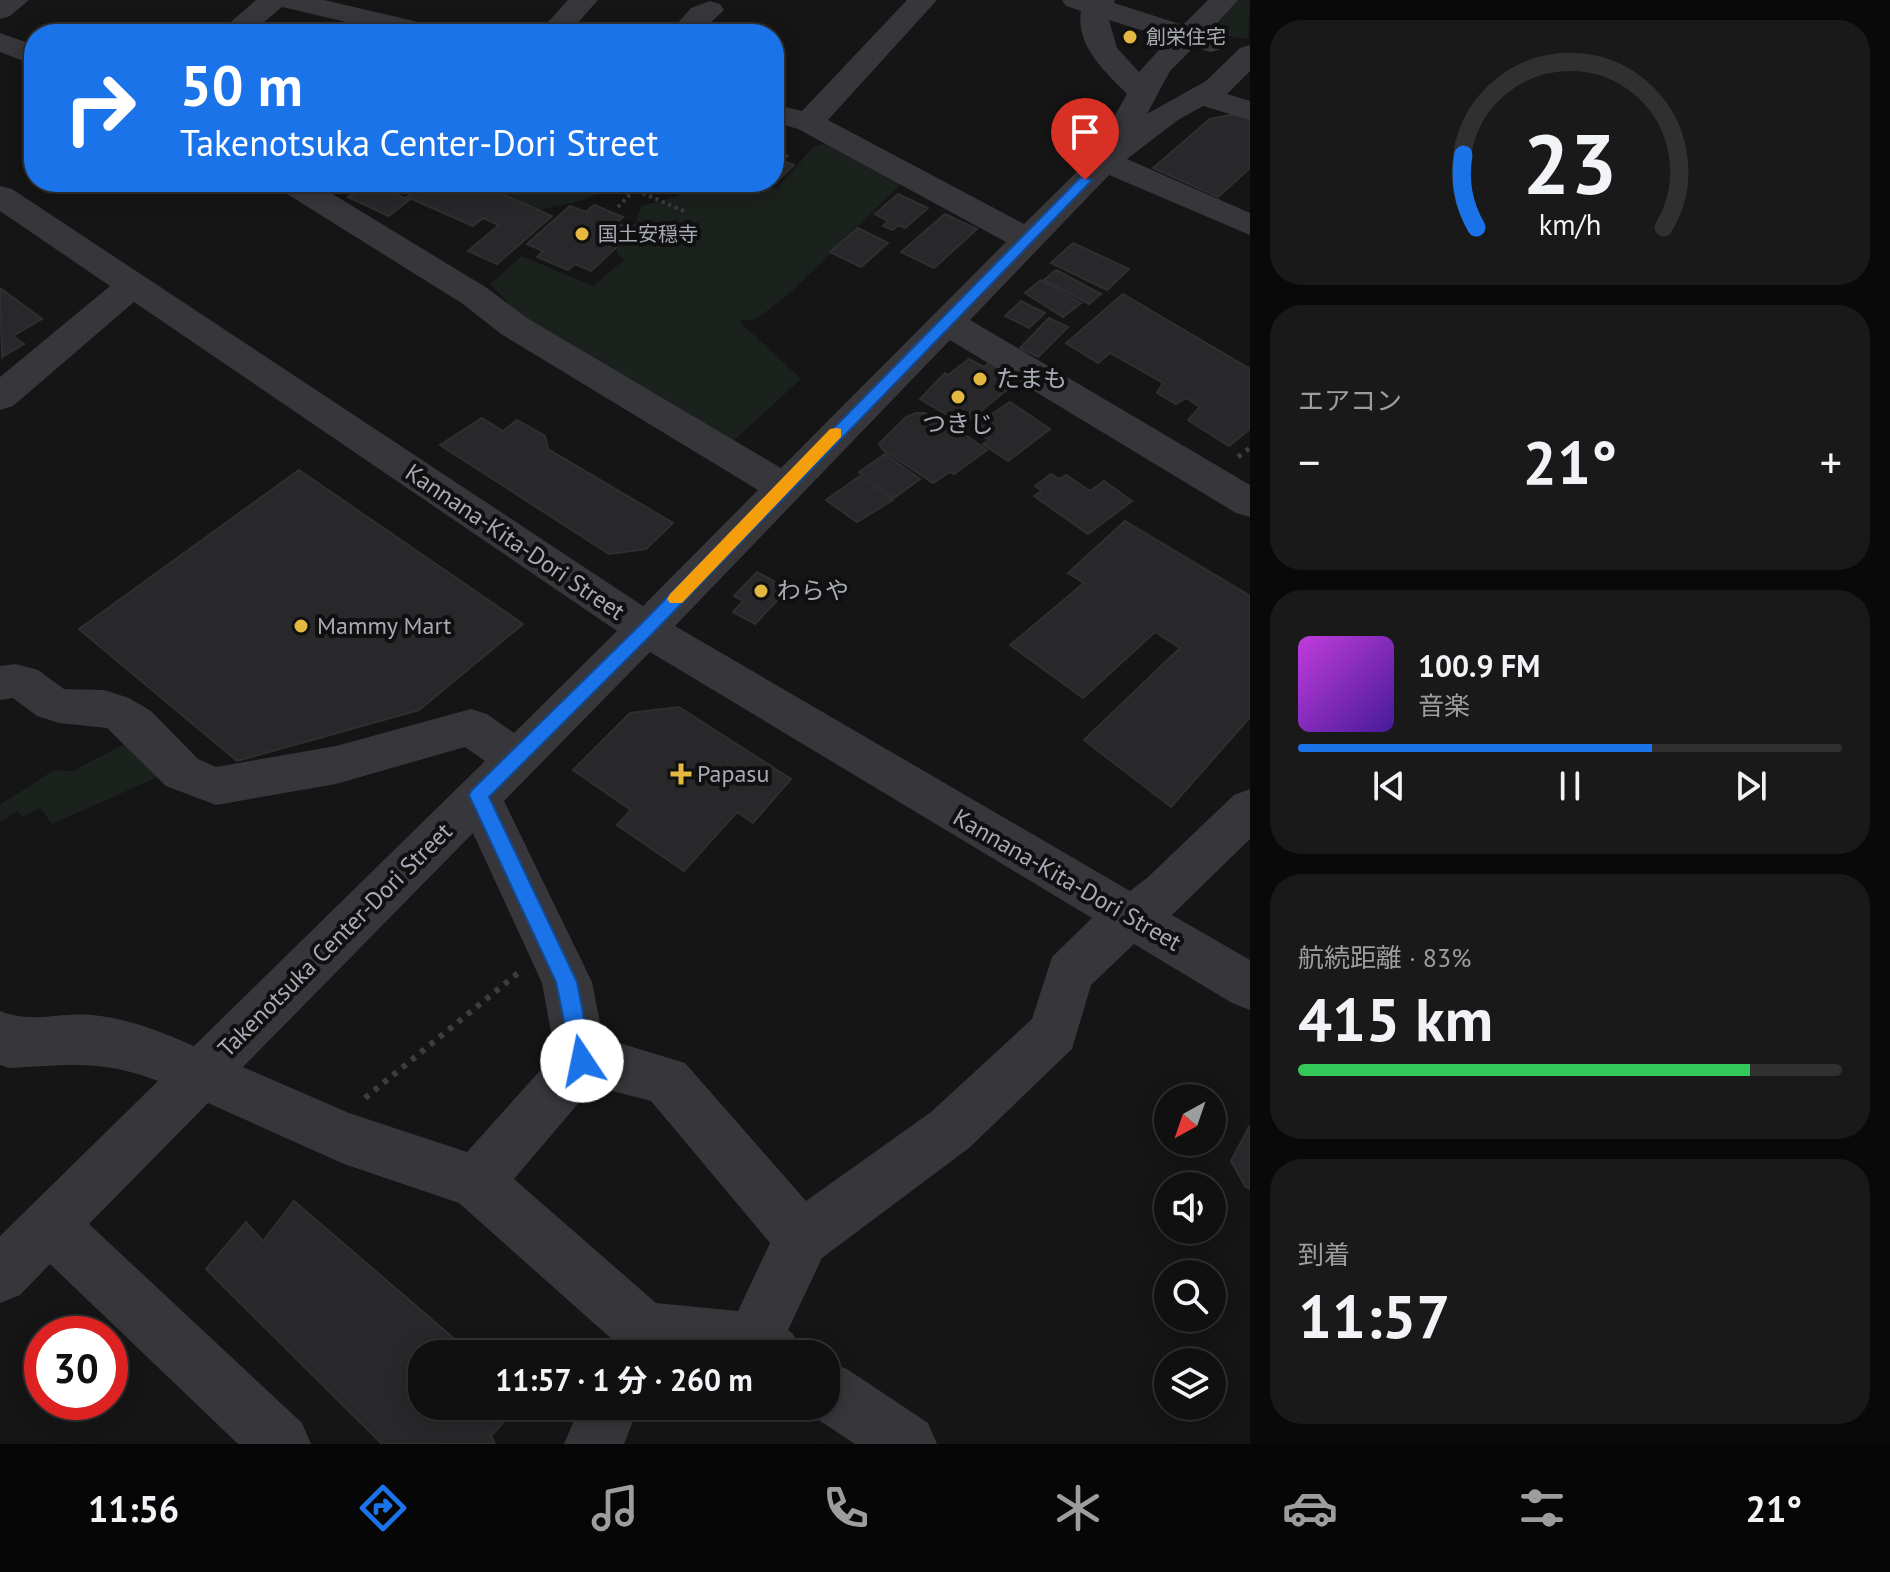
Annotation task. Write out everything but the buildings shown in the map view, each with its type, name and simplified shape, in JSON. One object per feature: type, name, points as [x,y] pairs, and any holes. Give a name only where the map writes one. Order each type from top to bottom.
[{"type":"street","points":[[0,10],[15,0]]},
{"type":"street","points":[[244,24],[274,0]]},
{"type":"street","points":[[287,0],[351,24]]},
{"type":"street","points":[[561,24],[584,0]]},
{"type":"street","points":[[809,122],[923,0]]},
{"type":"street","name":"Takenotsuka Center-Dori Street","points":[[1106,160],[1157,67],[1224,0]]},
{"type":"street","points":[[1142,92],[1103,52],[1094,28],[1091,2],[1250,55]]},
{"type":"street","points":[[692,24],[710,10]]},
{"type":"street","points":[[0,42],[24,52]]},
{"type":"street","name":"Takenotsuka Center-Dori Street","points":[[0,1275],[646,629],[1106,160],[1167,113],[1217,87],[1250,55]]},
{"type":"street","points":[[1202,96],[1250,111]]},
{"type":"street","points":[[784,116],[809,122],[1027,239]]},
{"type":"street","points":[[1106,160],[1250,225]]},
{"type":"street","points":[[307,192],[475,296],[514,326],[783,487]]},
{"type":"street","points":[[326,203],[342,192]]},
{"type":"street","name":"Kannana-Kita-Dori Street","points":[[0,196],[646,629],[1250,987]]},
{"type":"street","points":[[0,397],[132,286]]},
{"type":"street","points":[[945,321],[1250,503]]},
{"type":"street","points":[[0,683],[11,680],[26,682],[54,705],[103,706],[124,715],[148,737],[178,773],[214,786],[286,776],[362,760],[471,727],[516,758]]},
{"type":"street","points":[[478,795],[567,982],[582,1061]]},
{"type":"street","points":[[766,1340],[802,1238],[950,1130],[1054,1032],[1069,973],[1106,936],[1164,893],[1250,809]]},
{"type":"street","points":[[3,1045],[91,1039],[152,1053],[327,1130],[476,1182],[637,1340]]},
{"type":"street","points":[[582,1061],[601,1062],[667,1081],[802,1238]]},
{"type":"street","points":[[476,1182],[582,1061]]},
{"type":"street","points":[[50,1225],[281,1444]]},
{"type":"street","points":[[840,1400],[899,1442]]},
{"type":"street","points":[[594,1444],[604,1420]]},
{"type":"path","points":[[618,207],[632,192]]},
{"type":"path","points":[[642,192],[686,212]]},
{"type":"path","points":[[327,1130],[550,947]]},
{"type":"shaded area","points":[[1232,0],[1250,0],[1248,38],[1226,35],[1211,20]]},
{"type":"shaded area","points":[[827,143],[899,178],[899,186],[788,295],[756,319],[739,321],[801,379],[731,443],[527,323],[490,284],[522,256],[593,286],[625,259],[618,256],[615,238],[636,222],[641,206],[684,192],[784,192],[784,180],[814,146]]},
{"type":"shaded area","points":[[507,192],[599,192],[573,203],[528,214],[506,204]]},
{"type":"shaded area","points":[[128,742],[158,777],[52,824],[40,808],[24,817],[17,811],[0,822],[0,805],[54,770],[73,771]]},
{"type":"slow traffic","points":[[676,599],[836,433]]},
{"type":"place","name":"創栄住宅","points":[[1130,37]]},
{"type":"place","name":"国土安穏寺","points":[[582,234]]},
{"type":"place","name":"たまも","points":[[980,379]]},
{"type":"place","name":"つきじ","points":[[958,397]]},
{"type":"place","name":"わらや","points":[[761,591]]},
{"type":"place","name":"Mammy Mart","points":[[301,626]]},
{"type":"place","name":"Papasu","points":[[681,774]]},
{"type":"route","points":[[582,1061],[567,982],[478,795],[646,629],[1085,180]]}]
